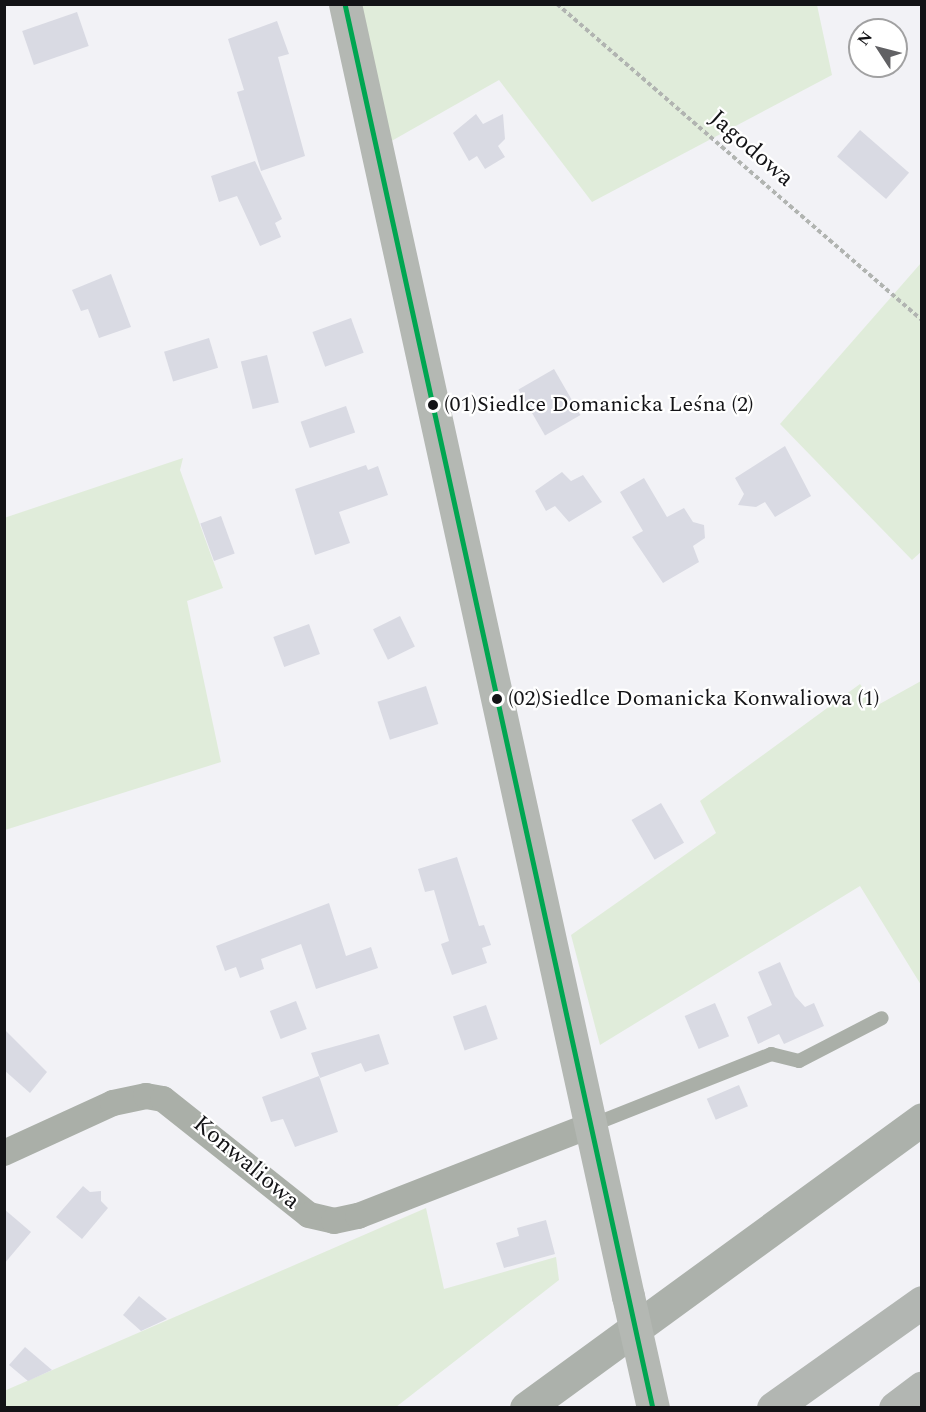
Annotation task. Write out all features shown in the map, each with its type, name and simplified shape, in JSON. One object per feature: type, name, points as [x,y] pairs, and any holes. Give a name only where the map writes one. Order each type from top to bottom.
[{"type":"highway","points":[[773,1407],[921,1302]]},
{"type":"highway","points":[[895,1407],[921,1388]]},
{"type":"main road","points":[[526,1407],[921,1119]]},
{"type":"street","points":[[345,4],[653,1407]]},
{"type":"street","name":"Konwaliowa","points":[[4,1153],[113,1103],[146,1096],[164,1099],[309,1215],[334,1221],[592,1125]]},
{"type":"lane","points":[[592,1125],[771,1054],[799,1061],[882,1018]]},
{"type":"path","name":"Jagodowa","points":[[557,4],[921,320]]},
{"type":"green space","points":[[357,5],[817,5],[832,75],[592,202],[499,80],[388,143]]},
{"type":"green space","points":[[921,263],[922,551],[912,560],[780,424]]},
{"type":"green space","points":[[183,458],[180,470],[223,588],[187,601],[221,762],[5,830],[4,518]]},
{"type":"green space","points":[[921,681],[921,985],[860,886],[600,1045],[571,935],[716,833],[700,801],[860,684],[876,706]]},
{"type":"green space","points":[[426,1208],[444,1289],[556,1257],[559,1280],[396,1407],[5,1408],[4,1391]]},
{"type":"building","points":[[77,12],[89,46],[34,65],[22,31]]},
{"type":"building","points":[[277,21],[289,54],[278,57],[305,156],[261,171],[237,92],[244,90],[228,39]]},
{"type":"building","points":[[476,114],[483,124],[503,114],[505,139],[498,146],[505,157],[485,169],[477,156],[469,161],[453,133]]},
{"type":"building","points":[[860,130],[909,173],[886,199],[837,156]]},
{"type":"building","points":[[255,161],[282,219],[275,223],[281,237],[260,246],[237,196],[219,202],[211,176]]},
{"type":"building","points":[[111,274],[131,327],[99,338],[88,309],[81,311],[72,290]]},
{"type":"building","points":[[351,318],[364,353],[325,367],[312,332]]},
{"type":"building","points":[[209,338],[218,368],[173,381],[164,352]]},
{"type":"building","points":[[267,355],[279,403],[253,409],[241,362]]},
{"type":"building","points":[[554,369],[580,415],[545,435],[518,390]]},
{"type":"building","points":[[346,406],[355,432],[310,448],[301,422]]},
{"type":"building","points":[[785,446],[811,496],[775,517],[765,502],[756,507],[738,505],[744,494],[735,478]]},
{"type":"building","points":[[366,465],[368,470],[378,466],[388,495],[339,512],[350,543],[315,555],[295,489]]},
{"type":"building","points":[[562,472],[571,481],[583,475],[602,502],[569,522],[555,506],[546,511],[535,491]]},
{"type":"building","points":[[644,478],[667,517],[684,508],[693,522],[704,525],[705,538],[693,546],[699,562],[663,583],[632,537],[643,531],[620,492]]},
{"type":"building","points":[[221,516],[235,554],[214,561],[200,524]]},
{"type":"building","points":[[400,616],[415,647],[388,660],[373,629]]},
{"type":"building","points":[[309,624],[320,654],[284,667],[273,637]]},
{"type":"building","points":[[426,686],[438,724],[390,740],[377,702]]},
{"type":"building","points":[[661,803],[684,843],[655,860],[632,820]]},
{"type":"building","points":[[457,857],[479,926],[484,925],[491,945],[482,948],[487,963],[452,975],[441,944],[449,941],[434,890],[425,892],[418,869]]},
{"type":"building","points":[[329,903],[346,956],[371,947],[378,968],[316,989],[301,944],[261,959],[264,969],[240,978],[236,967],[225,971],[216,946]]},
{"type":"building","points":[[780,962],[795,996],[805,1007],[814,1003],[824,1026],[784,1044],[779,1034],[758,1044],[747,1017],[772,1005],[758,972]]},
{"type":"building","points":[[296,1001],[307,1029],[281,1039],[270,1011]]},
{"type":"building","points":[[715,1003],[729,1036],[699,1049],[685,1016]]},
{"type":"building","points":[[486,1005],[498,1039],[465,1050],[453,1016]]},
{"type":"building","points":[[4,1029],[47,1072],[30,1093],[4,1070]]},
{"type":"building","points":[[379,1034],[389,1064],[365,1072],[361,1063],[320,1078],[311,1053]]},
{"type":"building","points":[[319,1076],[338,1132],[295,1147],[283,1119],[271,1122],[262,1097]]},
{"type":"building","points":[[739,1085],[748,1106],[716,1120],[707,1099]]},
{"type":"building","points":[[83,1186],[90,1192],[101,1191],[101,1201],[108,1208],[82,1239],[56,1217]]},
{"type":"building","points":[[4,1209],[31,1232],[4,1264]]},
{"type":"building","points":[[546,1220],[555,1254],[504,1268],[496,1243],[519,1236],[517,1228]]},
{"type":"building","points":[[139,1296],[167,1319],[141,1331],[123,1315]]},
{"type":"building","points":[[25,1347],[52,1370],[28,1381],[9,1365]]},
{"type":"transit line","points":[[345,4],[653,1408]]},
{"type":"place","name":"(01)Siedlce Domanicka Leśna (2)","points":[[433,405]]},
{"type":"place","name":"(02)Siedlce Domanicka Konwaliowa (1)","points":[[497,699]]}]
